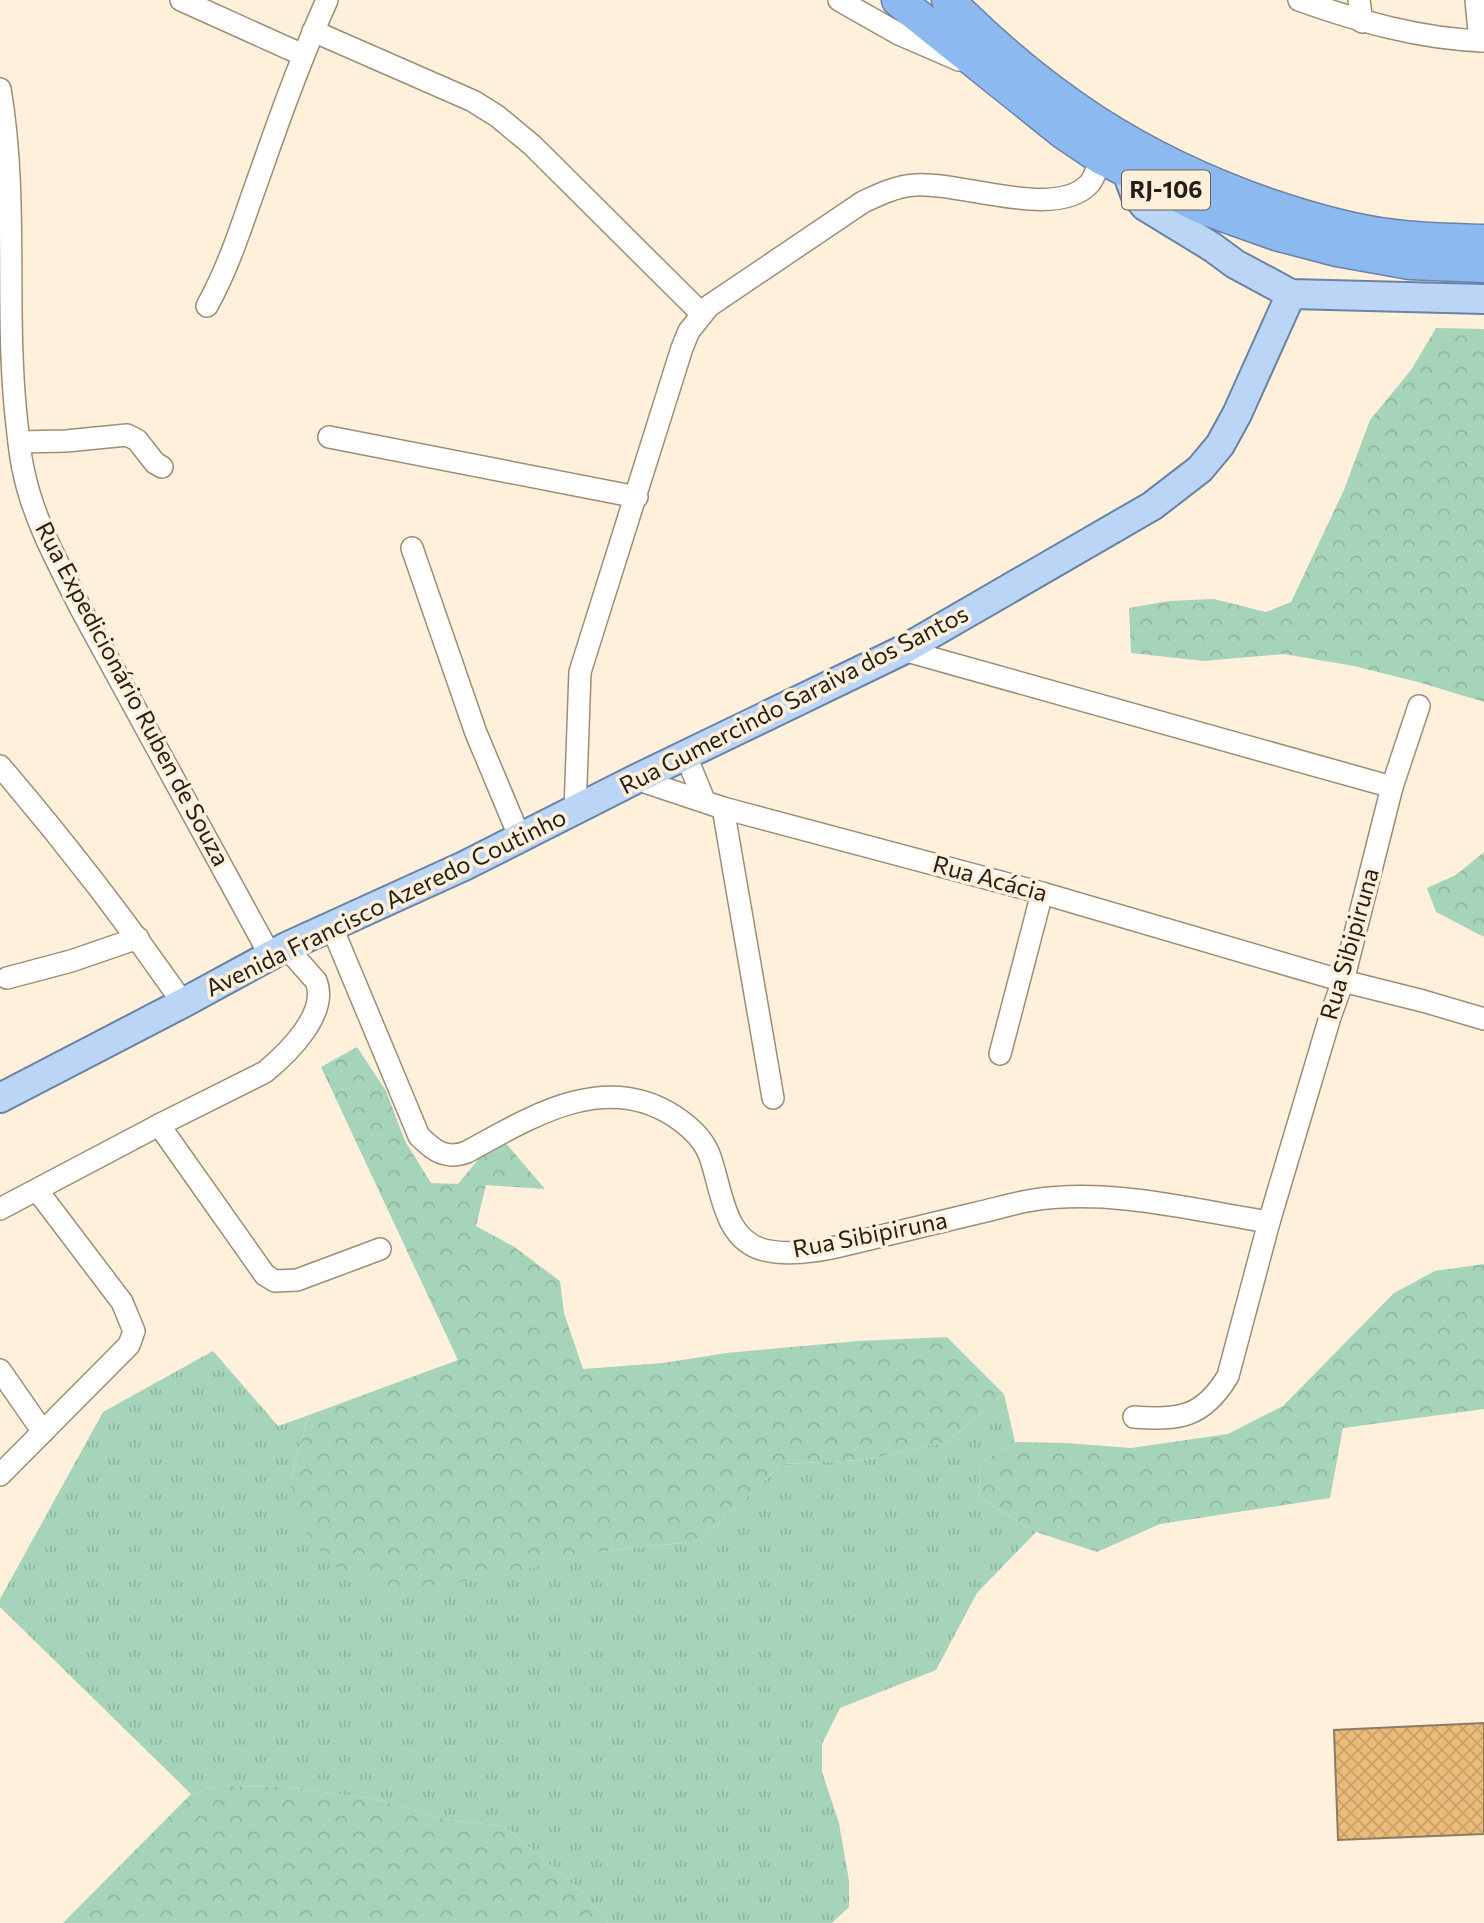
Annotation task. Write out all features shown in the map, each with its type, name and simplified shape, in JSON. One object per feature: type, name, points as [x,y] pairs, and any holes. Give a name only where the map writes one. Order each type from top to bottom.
[{"type":"highway","name":"RJ-106","points":[[898,0],[1064,133],[1114,165],[1203,208],[1276,234],[1338,250],[1410,263],[1484,266]]},
{"type":"highway","name":"RJ-106","points":[[948,0],[1003,52],[1056,96],[1149,155],[1184,173],[1231,192],[1326,222],[1392,236],[1484,241]]},
{"type":"main road","points":[[1114,165],[1145,206],[1235,264],[1291,294],[1484,299]]},
{"type":"main road","name":"Rua Gumercindo Saraiva dos Santos","points":[[575,811],[903,650],[1152,506],[1200,469],[1220,446],[1291,294]]},
{"type":"main road","name":"Avenida Francisco Azeredo Coutinho","points":[[0,1098],[278,951],[464,866],[575,811]]},
{"type":"street","points":[[181,0],[303,55]]},
{"type":"street","points":[[207,306],[243,227],[303,55],[327,0]]},
{"type":"street","points":[[839,0],[899,34],[984,70]]},
{"type":"street","points":[[1298,0],[1362,22],[1451,39],[1482,41],[1476,0]]},
{"type":"street","points":[[1359,0],[1362,22]]},
{"type":"street","points":[[313,32],[473,101],[497,116],[532,145],[702,313]]},
{"type":"street","name":"Rua Expedicionário Ruben de Souza","points":[[0,89],[6,139],[12,365],[24,473],[36,511],[60,566],[278,951],[316,981],[319,988],[313,1018],[287,1052],[265,1072],[159,1125]]},
{"type":"street","name":"Avenida Francisco Azeredo Coutinho","points":[[575,811],[580,672],[685,340],[702,313],[738,286],[876,196],[915,185],[1027,200],[1054,200],[1090,183],[1114,165]]},
{"type":"street","points":[[19,442],[127,435],[137,440],[155,463],[162,467]]},
{"type":"street","points":[[329,437],[636,498]]},
{"type":"street","points":[[412,548],[475,733],[520,838]]},
{"type":"street","points":[[903,650],[1392,787]]},
{"type":"street","name":"Rua Sibipiruna","points":[[1134,1417],[1176,1418],[1202,1409],[1219,1391],[1228,1376],[1269,1222],[1343,981],[1392,787],[1419,706]]},
{"type":"street","points":[[686,756],[713,804],[773,1098]]},
{"type":"street","points":[[1,769],[58,835],[138,938],[183,1003]]},
{"type":"street","name":"Rua Acácia","points":[[636,779],[713,804],[1042,893],[1343,981],[1484,1019]]},
{"type":"street","points":[[1000,1054],[1042,893]]},
{"type":"street","name":"Rua Sibipiruna","points":[[331,925],[419,1136],[440,1154],[459,1155],[467,1152],[551,1108],[593,1097],[618,1098],[665,1110],[697,1133],[708,1152],[727,1215],[733,1226],[743,1240],[765,1250],[807,1251],[1032,1200],[1078,1197],[1127,1200],[1269,1222]]},
{"type":"street","points":[[7,978],[71,961],[138,938]]},
{"type":"street","points":[[0,1209],[159,1125],[265,1275],[275,1281],[297,1280],[380,1249]]},
{"type":"street","points":[[0,1475],[129,1345],[134,1331],[122,1302],[37,1190]]},
{"type":"street","points":[[0,1370],[43,1432]]},
{"type":"green space","points":[[1436,328],[1484,329],[1484,702],[1354,666],[1284,654],[1204,661],[1131,653],[1129,608],[1169,601],[1214,599],[1266,612],[1291,602],[1344,490],[1370,420],[1411,370]]},
{"type":"green space","points":[[1484,852],[1484,937],[1436,912],[1427,888],[1456,875]]},
{"type":"green space","points":[[357,1047],[386,1091],[405,1141],[431,1183],[458,1184],[487,1149],[504,1141],[545,1189],[486,1185],[476,1226],[513,1246],[560,1281],[564,1313],[583,1369],[663,1363],[726,1353],[858,1341],[947,1337],[1004,1394],[947,1442],[865,1460],[782,1464],[700,1541],[598,1552],[515,1572],[392,1594],[329,1563],[297,1521],[290,1480],[309,1415],[458,1360],[321,1067]]},
{"type":"green space","points":[[1484,1264],[1484,1409],[1343,1428],[1330,1498],[1160,1524],[1097,1552],[1036,1532],[979,1497],[980,1463],[1015,1442],[1131,1448],[1228,1434],[1283,1406],[1394,1293],[1435,1271]]},
{"type":"green space","points":[[213,1351],[278,1426],[309,1415],[290,1480],[598,1552],[700,1541],[782,1464],[865,1460],[947,1442],[1004,1394],[1015,1442],[980,1463],[979,1497],[1036,1532],[977,1593],[936,1670],[840,1708],[822,1744],[822,1772],[839,1823],[849,1881],[849,1907],[832,1923],[608,1923],[581,1891],[504,1826],[448,1820],[375,1799],[287,1787],[220,1786],[191,1794],[0,1607],[0,1599],[103,1412]]},
{"type":"green space","points":[[220,1786],[287,1787],[375,1799],[448,1820],[504,1826],[581,1891],[608,1923],[63,1923],[191,1794]]},
{"type":"building","points":[[1484,1723],[1484,1834],[1338,1840],[1334,1730]]}]
